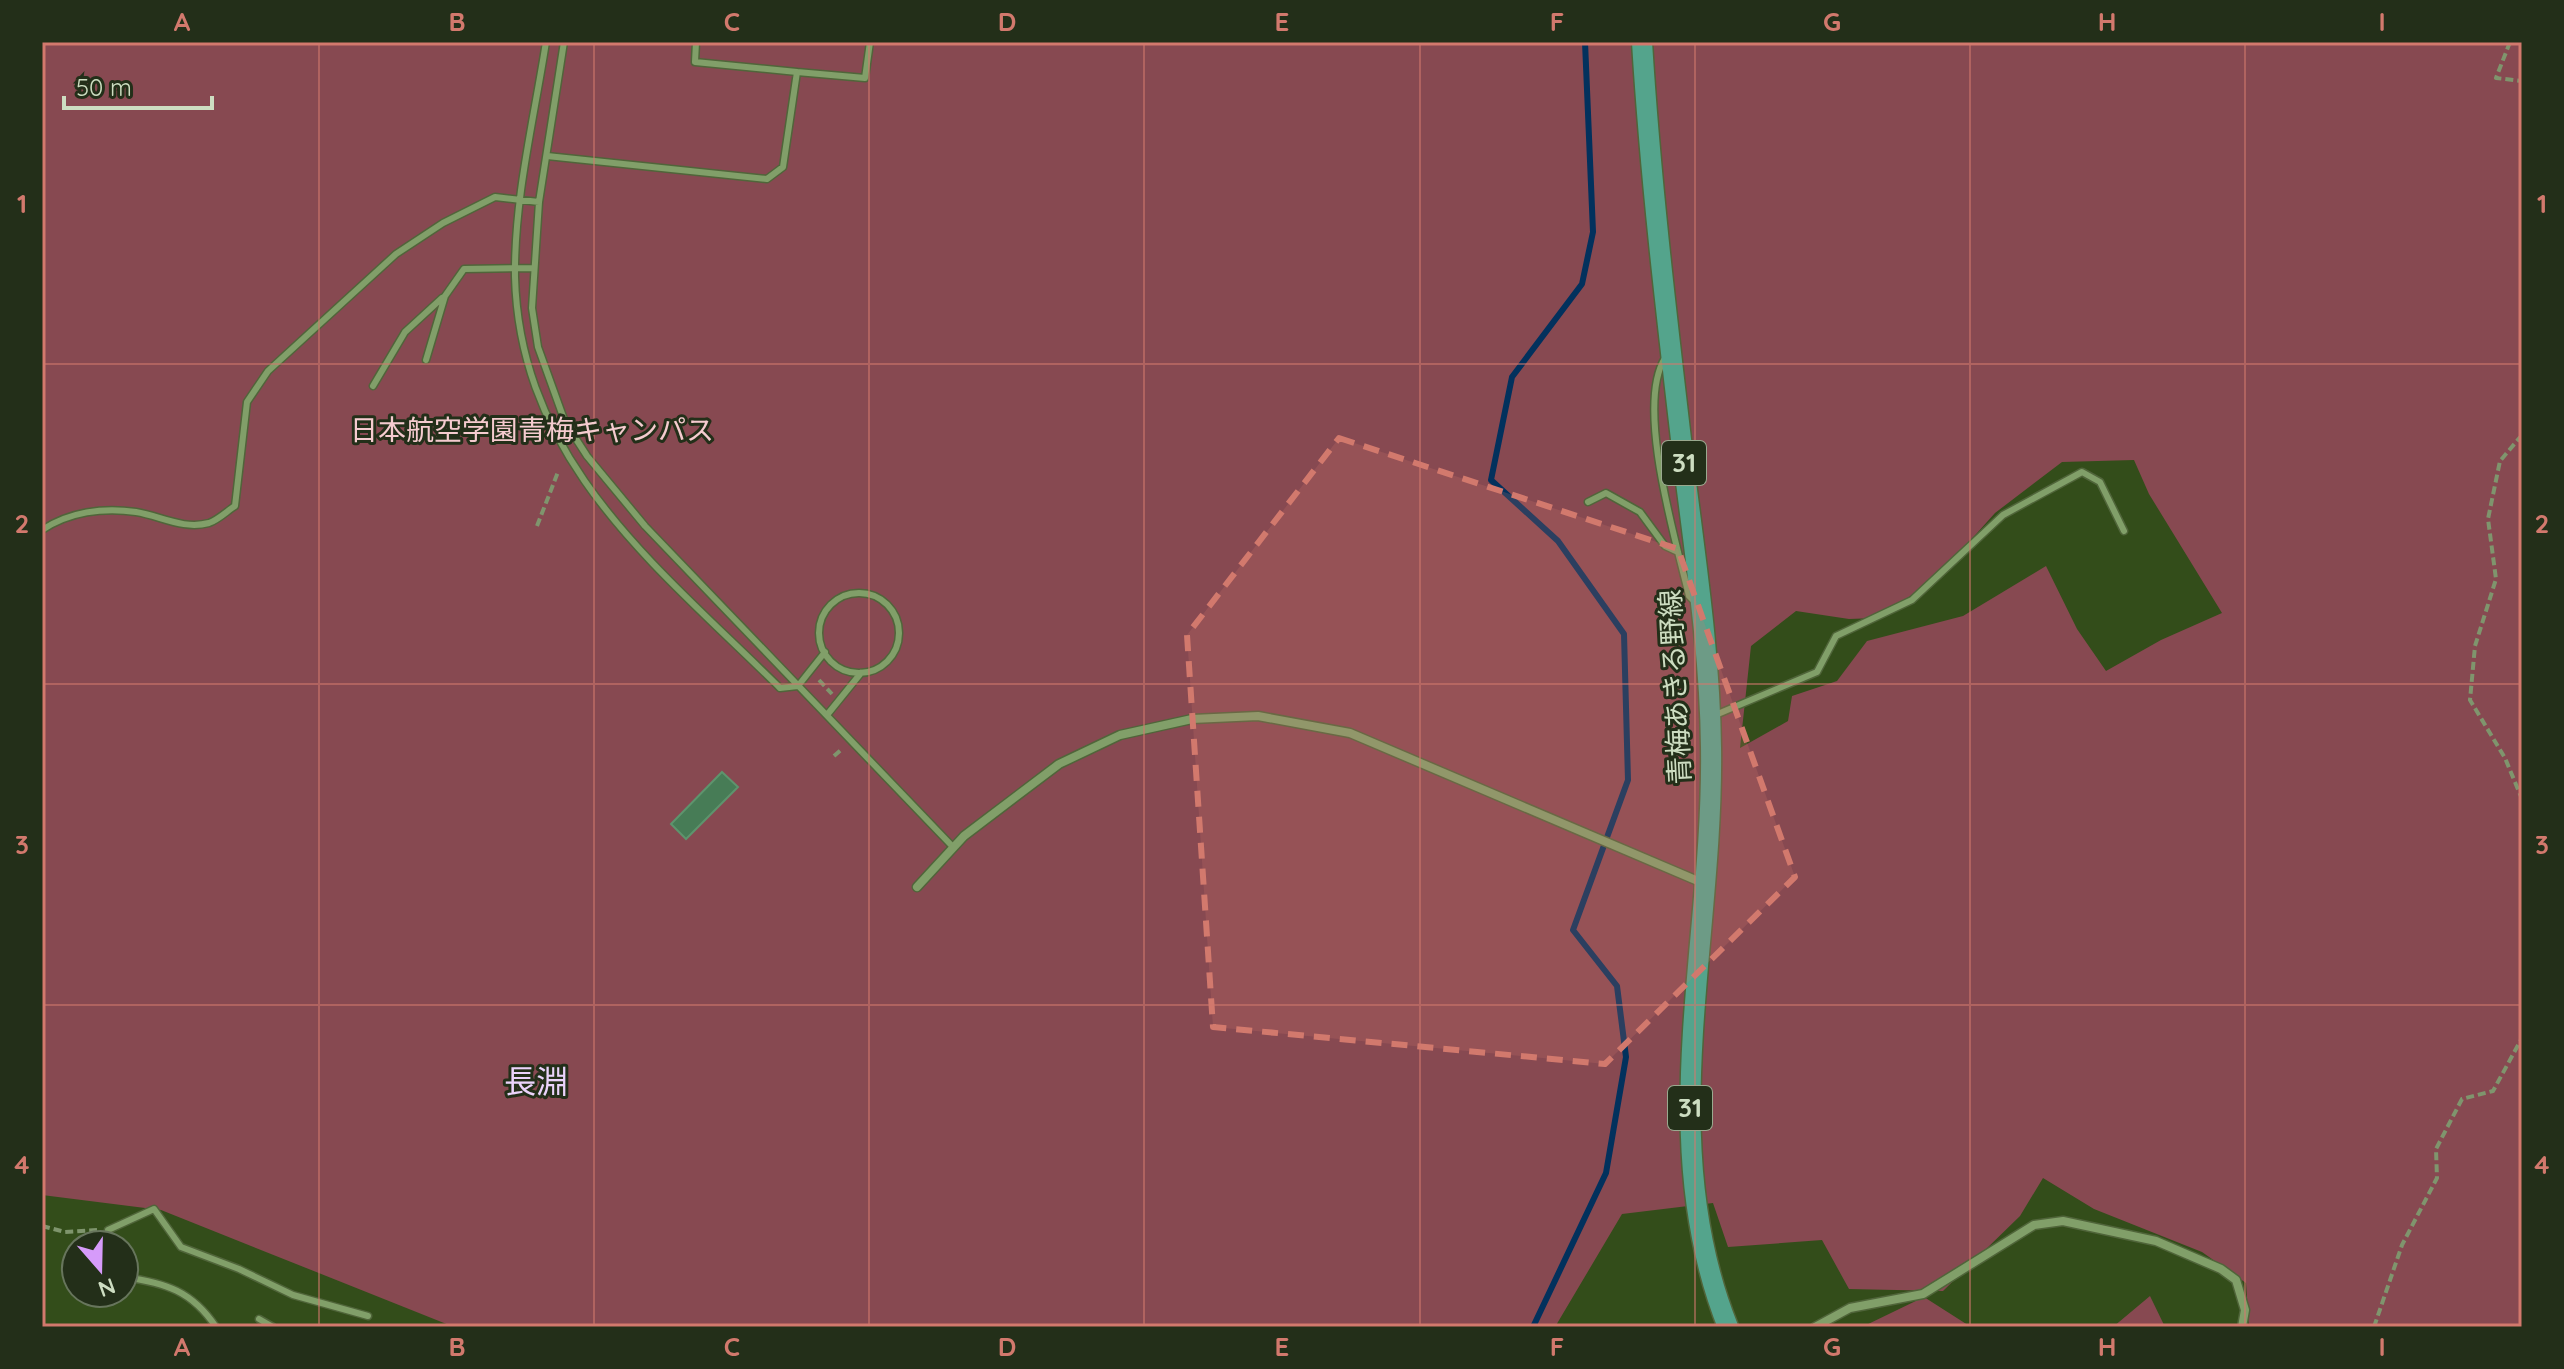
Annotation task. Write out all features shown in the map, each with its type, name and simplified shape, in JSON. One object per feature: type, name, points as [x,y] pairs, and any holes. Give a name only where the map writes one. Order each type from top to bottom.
[{"type":"main road","name":"青梅あきる野線","points":[[1642,42],[1710,717],[1706,884],[1690,1104],[1690,1173],[1704,1251],[1728,1327]]},
{"type":"street","points":[[917,887],[953,847],[1059,764],[1120,735],[1192,719],[1258,716],[1350,733],[1706,884]]},
{"type":"street","points":[[1815,1327],[1850,1308],[1923,1294],[2034,1225],[2063,1221],[2156,1241],[2221,1269],[2236,1280],[2245,1310],[2242,1327]]},
{"type":"lane","points":[[546,42],[521,200],[516,268],[525,362],[553,435],[620,529],[780,688],[798,686],[825,652]]},
{"type":"lane","points":[[564,42],[539,202],[532,308],[538,347],[565,422],[587,456],[645,526],[953,847]]},
{"type":"lane","points":[[696,42],[695,62],[865,78],[870,42]]},
{"type":"lane","points":[[547,156],[767,179],[783,167],[797,72]]},
{"type":"lane","points":[[42,530],[61,517],[101,511],[137,512],[179,524],[211,523],[235,506],[247,402],[268,371],[396,254],[443,223],[495,197],[539,202]]},
{"type":"lane","points":[[373,386],[405,332],[445,296],[464,269],[533,268]]},
{"type":"lane","points":[[426,360],[445,296]]},
{"type":"lane","points":[[1671,348],[1656,371],[1654,416],[1678,552],[1689,596],[1701,607]]},
{"type":"lane","points":[[1710,717],[1817,672],[1836,636],[1912,600],[2003,515],[2082,472],[2100,482],[2124,531]]},
{"type":"lane","points":[[1588,502],[1606,493],[1640,512],[1665,546],[1678,552]]},
{"type":"lane","points":[[864,593],[883,600],[898,621],[899,640],[879,669],[861,673],[837,667],[825,652],[817,630],[825,609],[843,594],[864,593]]},
{"type":"lane","points":[[827,715],[861,673]]},
{"type":"lane","points":[[110,1229],[154,1209],[181,1247],[239,1269],[293,1295],[368,1316]]},
{"type":"lane","points":[[140,1279],[162,1282],[202,1305],[216,1327]]},
{"type":"lane","points":[[259,1319],[273,1327]]},
{"type":"path","points":[[2510,42],[2496,78],[2522,81]]},
{"type":"path","points":[[2522,435],[2500,461],[2488,519],[2496,579],[2475,646],[2470,700],[2505,758],[2522,799]]},
{"type":"path","points":[[537,526],[558,472]]},
{"type":"path","points":[[2374,1327],[2402,1245],[2437,1178],[2436,1149],[2462,1099],[2493,1091],[2522,1038]]},
{"type":"highlighted area","points":[[1339,438],[1678,549],[1795,877],[1605,1064],[1213,1027],[1187,635]]},
{"type":"green space","name":"日本航空学園青梅キャンパス","points":[[42,42],[2522,42],[2522,1327],[2249,1327],[2246,1283],[2202,1252],[2094,1209],[2043,1178],[2020,1216],[1943,1291],[1849,1289],[1822,1240],[1728,1247],[1713,1203],[1622,1214],[1555,1327],[454,1327],[161,1210],[42,1195]],"holes":[[[2134,460],[2149,494],[2222,613],[2161,640],[2106,671],[2077,629],[2046,566],[1963,616],[1867,641],[1837,681],[1792,696],[1788,721],[1740,748],[1751,646],[1796,611],[1849,619],[1876,618],[1934,581],[1995,513],[2062,462]]]},
{"type":"green space","points":[[2150,1296],[2165,1327],[2113,1327]]},
{"type":"green space","points":[[1924,1297],[1971,1327],[1862,1327]]},
{"type":"building","points":[[722,772],[738,787],[686,839],[671,824]]},
{"type":"waterway","points":[[1533,1327],[1606,1173],[1626,1057],[1617,986],[1573,930],[1628,780],[1624,634],[1558,541],[1491,480],[1512,377],[1582,284],[1593,232],[1585,42]]},
{"type":"district","name":"長淵","points":[[536,1082]]}]
